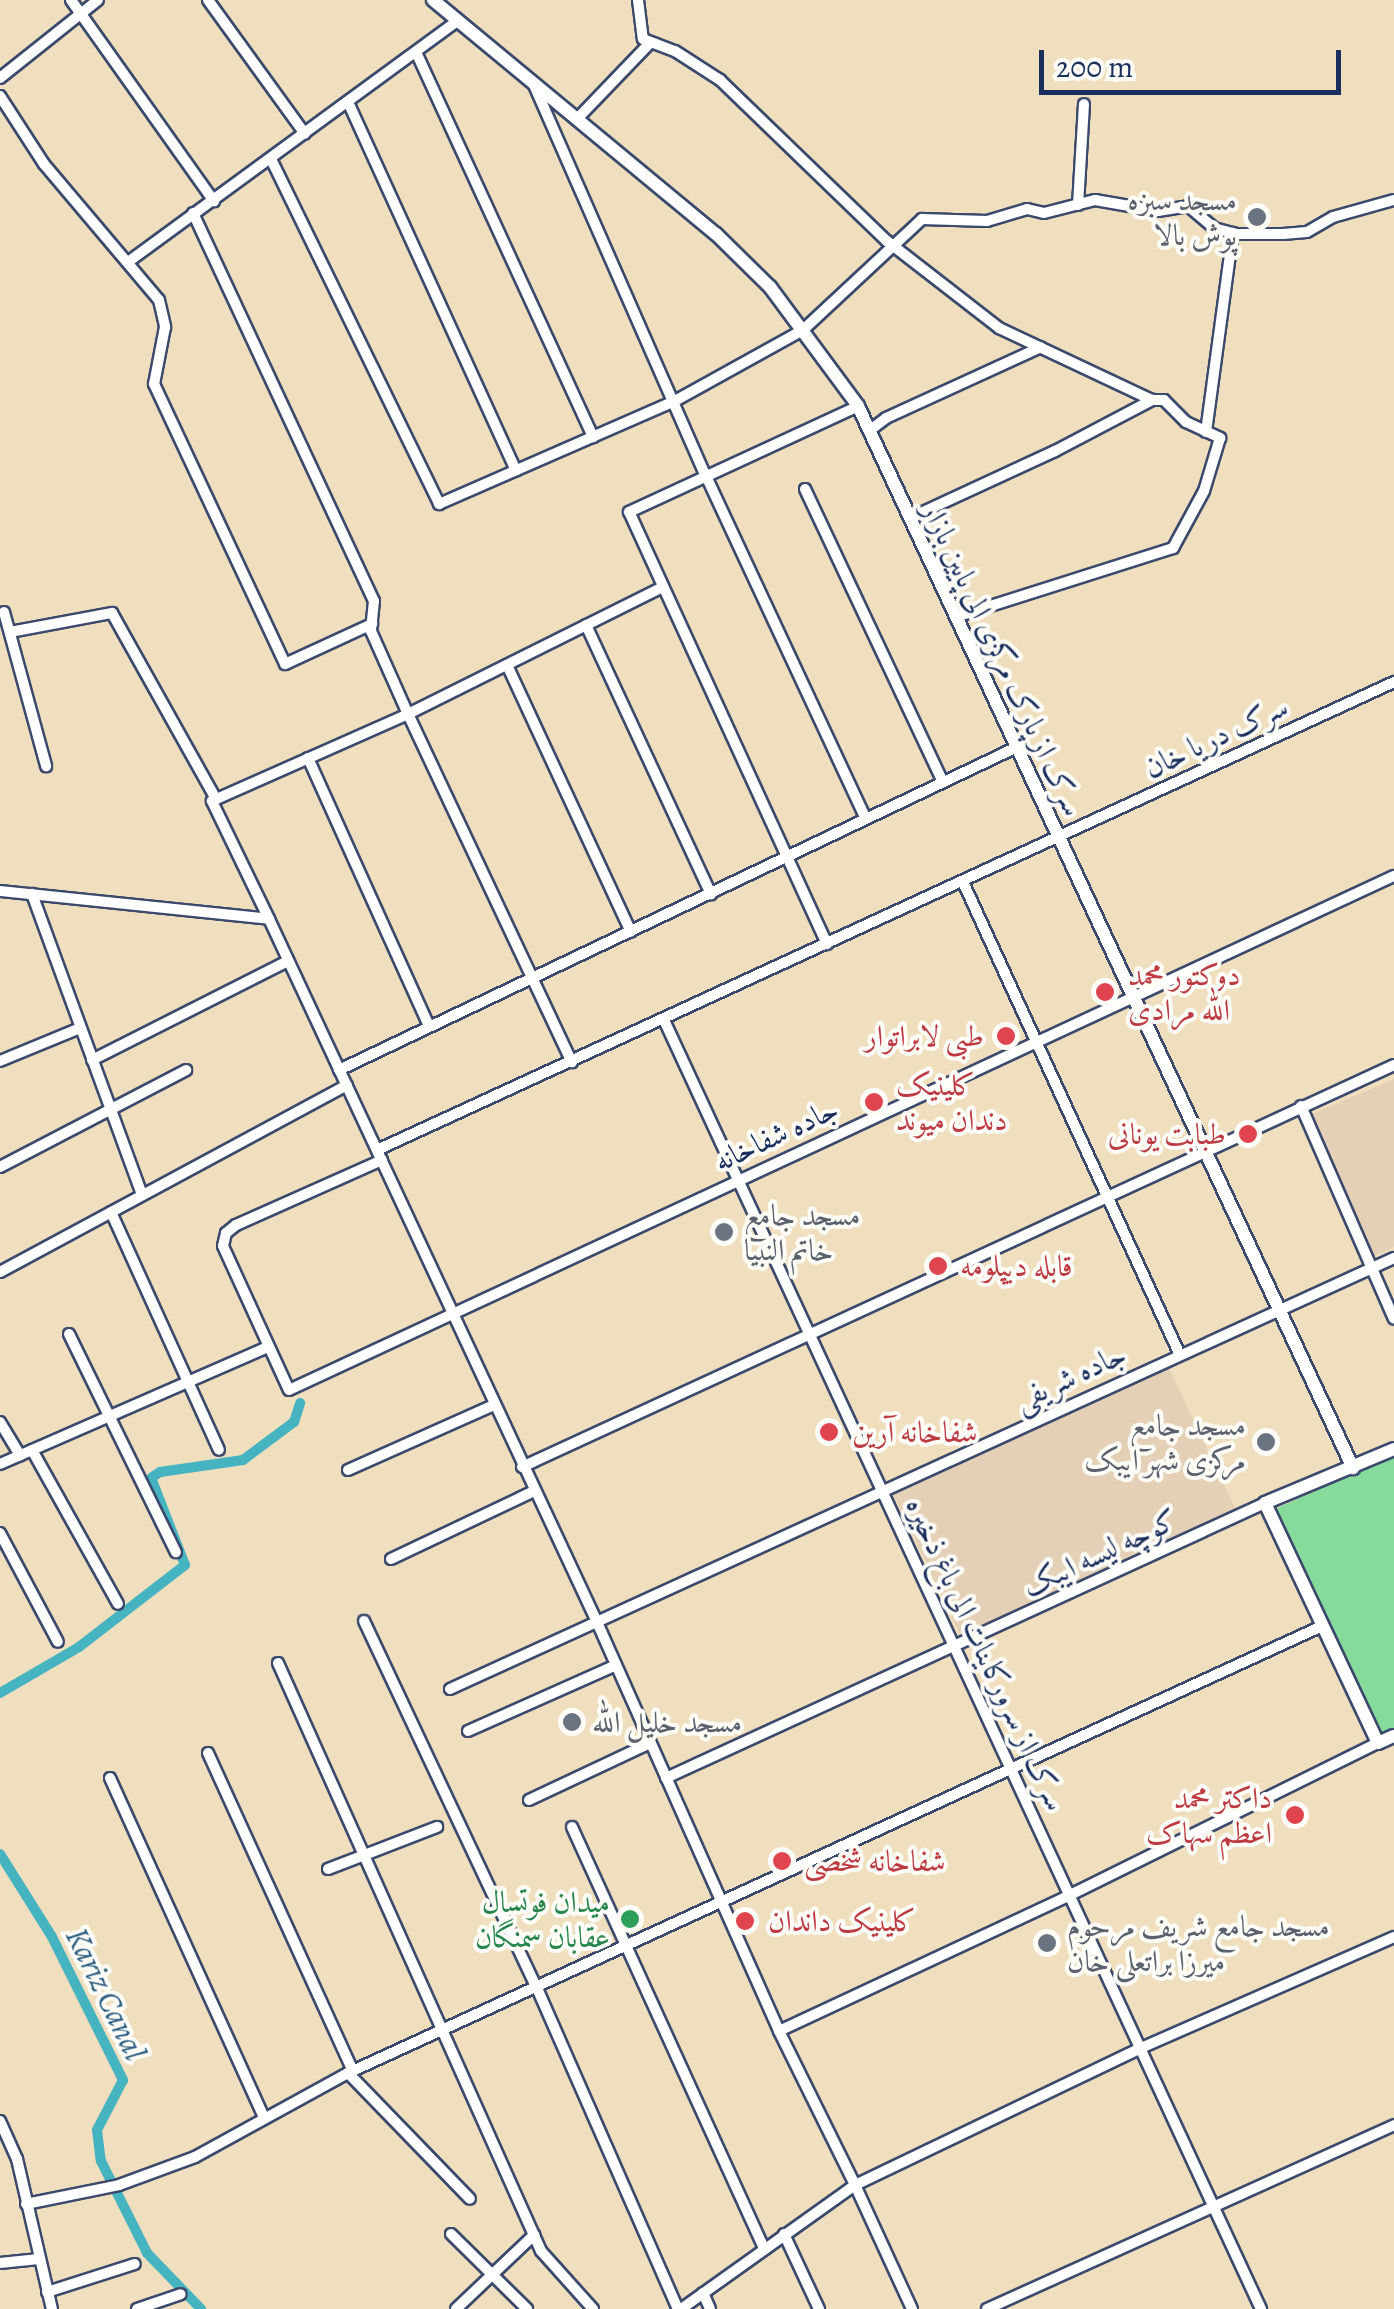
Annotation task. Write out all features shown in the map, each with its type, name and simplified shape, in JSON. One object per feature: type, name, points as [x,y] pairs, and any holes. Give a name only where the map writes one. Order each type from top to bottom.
[{"type":"main road","name":"سرک از پارک مرکزی الی پایین بازار","points":[[433,0],[716,234],[770,287],[858,406],[1352,1468]]},
{"type":"main road","points":[[1394,1449],[1266,1504],[1378,1743],[1394,1736]]},
{"type":"street","points":[[70,0],[214,201]]},
{"type":"street","points":[[0,78],[98,0]]},
{"type":"street","points":[[208,0],[305,134]]},
{"type":"street","points":[[638,0],[643,39],[674,51],[720,80],[894,243],[999,328],[1152,400],[1164,400],[1186,422],[1220,438],[1204,492],[1173,548],[956,616]]},
{"type":"street","points":[[128,262],[457,21]]},
{"type":"street","points":[[577,119],[649,44]]},
{"type":"street","points":[[416,52],[593,437]]},
{"type":"street","points":[[534,84],[706,476],[866,819]]},
{"type":"street","points":[[0,96],[44,164],[158,300],[165,328],[154,384],[285,664],[372,624]]},
{"type":"street","points":[[348,102],[516,471]]},
{"type":"street","points":[[1078,205],[1084,104]]},
{"type":"street","points":[[271,159],[440,504],[673,402],[803,330],[922,220],[987,221],[1027,208],[1044,213],[1095,200],[1158,211],[1188,206],[1204,224],[1233,233],[1307,232],[1333,216],[1394,200]]},
{"type":"street","points":[[194,213],[374,601],[371,631],[572,1062]]},
{"type":"street","points":[[1206,432],[1233,233]]},
{"type":"street","points":[[869,431],[886,418],[1041,347]]},
{"type":"street","points":[[910,518],[1055,452],[1152,400]]},
{"type":"street","points":[[827,944],[629,512],[858,406]]},
{"type":"street","points":[[806,489],[943,782]]},
{"type":"street","points":[[663,587],[408,714],[212,801],[597,1622],[778,2031],[912,2309]]},
{"type":"street","points":[[4,612],[46,766]]},
{"type":"street","points":[[10,632],[112,612],[216,799]]},
{"type":"street","points":[[586,625],[711,894]]},
{"type":"street","points":[[506,665],[631,932]]},
{"type":"street","name":"سرک دریا خان","points":[[268,1347],[223,1246],[226,1234],[236,1225],[572,1062],[1394,682]]},
{"type":"street","points":[[339,1070],[1017,747]]},
{"type":"street","points":[[308,758],[430,1026]]},
{"type":"street","name":"جاده شفاخانه","points":[[268,1347],[286,1388],[292,1390],[450,1312],[1394,876]]},
{"type":"street","points":[[963,882],[1179,1353]]},
{"type":"street","points":[[0,891],[269,919]]},
{"type":"street","points":[[32,894],[142,1195]]},
{"type":"street","points":[[92,1060],[288,960]]},
{"type":"street","name":"سرک از سرورکاینات الی باغ ذخیره","points":[[664,1020],[1262,2309]]},
{"type":"street","points":[[0,1062],[80,1028]]},
{"type":"street","points":[[522,1467],[1394,1064]]},
{"type":"street","points":[[0,1167],[186,1070]]},
{"type":"street","points":[[0,1272],[347,1085]]},
{"type":"street","points":[[1301,1106],[1394,1319]]},
{"type":"street","points":[[111,1212],[219,1450]]},
{"type":"street","name":"جاده شریفی","points":[[450,1689],[1394,1258]]},
{"type":"street","points":[[69,1334],[176,1552]]},
{"type":"street","points":[[0,1464],[268,1347]]},
{"type":"street","points":[[348,1470],[494,1405]]},
{"type":"street","points":[[0,1422],[20,1455]]},
{"type":"street","points":[[32,1450],[118,1604]]},
{"type":"street","points":[[391,1558],[534,1492]]},
{"type":"street","name":"کوچه لیسه ایبک","points":[[666,1778],[1266,1504]]},
{"type":"street","points":[[0,1533],[58,1642]]},
{"type":"street","points":[[364,1621],[537,1988],[679,2309],[855,2185],[1140,2048],[1394,1937]]},
{"type":"street","points":[[26,2204],[113,2186],[195,2156],[350,2072],[721,1906],[1322,1626]]},
{"type":"street","points":[[278,1662],[546,2260],[593,2309]]},
{"type":"street","points":[[468,1731],[616,1665]]},
{"type":"street","points":[[529,1800],[650,1743]]},
{"type":"street","points":[[778,2031],[1070,1895],[1378,1743]]},
{"type":"street","points":[[208,1753],[350,2072],[470,2199]]},
{"type":"street","points":[[110,1778],[264,2117]]},
{"type":"street","points":[[328,1869],[437,1827]]},
{"type":"street","points":[[572,1828],[764,2250]]},
{"type":"street","points":[[0,2120],[18,2160],[52,2309]]},
{"type":"street","points":[[987,2309],[1394,2125]]},
{"type":"street","points":[[452,2234],[527,2309]]},
{"type":"street","points":[[784,2234],[819,2309]]},
{"type":"street","points":[[456,2309],[534,2235]]},
{"type":"street","points":[[0,2263],[39,2259]]},
{"type":"street","points":[[48,2292],[135,2264]]},
{"type":"street","points":[[703,2293],[710,2309]]},
{"type":"street","points":[[137,2309],[181,2294]]},
{"type":"shaded area","points":[[1394,1079],[1394,1247],[1374,1256],[1312,1114]]},
{"type":"shaded area","points":[[1169,1368],[1235,1508],[960,1635],[894,1495]]},
{"type":"green space","points":[[1394,1455],[1394,1731],[1378,1739],[1273,1510]]},
{"type":"waterway","points":[[0,1693],[79,1647],[185,1565],[151,1478],[160,1472],[243,1460],[294,1422],[300,1403]]},
{"type":"waterway","name":"Kariz Canal","points":[[0,1854],[52,1937],[123,2080],[97,2130],[101,2161],[147,2253],[201,2309]]},
{"type":"place","name":"مسجد سبزه پوش بالا","points":[[1257,217]]},
{"type":"place","name":"دوکتور محمد الله مرادی","points":[[1105,992]]},
{"type":"place","name":"طبی لابراتوار","points":[[1006,1036]]},
{"type":"place","name":"کلینیک دندان میوند","points":[[874,1102]]},
{"type":"place","name":"طبابت یونانی","points":[[1248,1134]]},
{"type":"place","name":"مسجد جامع خاتم النبیا","points":[[724,1232]]},
{"type":"place","name":"قابله دیپلومه","points":[[938,1266]]},
{"type":"place","name":"شفاخانه آرین","points":[[829,1432]]},
{"type":"place","name":"مسجد جامع مرکزی شهر ایبک","points":[[1266,1442]]},
{"type":"place","name":"مسجد خلیل الله","points":[[572,1722]]},
{"type":"place","name":"داکتر محمد اعظم سهاک","points":[[1295,1815]]},
{"type":"place","name":"شفاخانه شخصی","points":[[782,1861]]},
{"type":"place","name":"میدان فوتسال عقابان سمنگان","points":[[630,1919]]},
{"type":"place","name":"کلینیک داندان","points":[[745,1921]]},
{"type":"place","name":"مسجد جامع شریف مرحوم میرزا براتعلی خان","points":[[1047,1943]]}]
